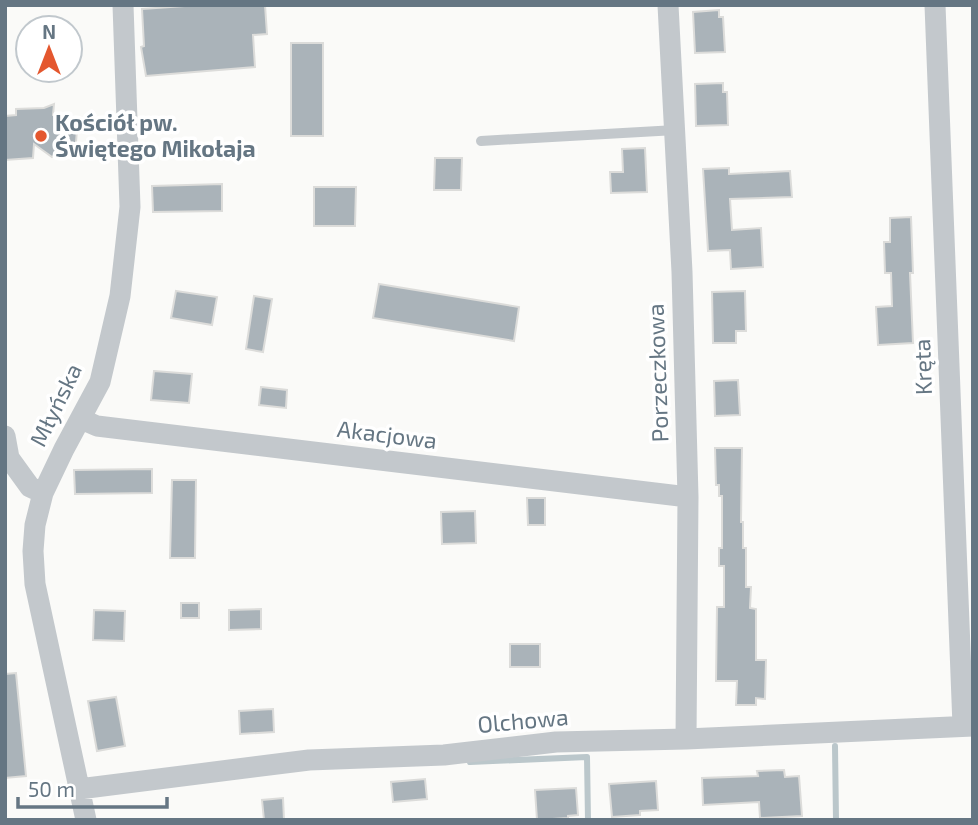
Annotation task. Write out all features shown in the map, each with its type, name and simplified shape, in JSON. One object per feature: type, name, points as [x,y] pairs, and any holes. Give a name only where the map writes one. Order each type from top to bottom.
[{"type":"street","name":"Młyńska","points":[[86,820],[35,584],[33,551],[35,524],[43,492],[100,382],[120,296],[130,207],[122,5]]},
{"type":"street","name":"Porzeczkowa","points":[[668,5],[682,272],[688,498],[686,739]]},
{"type":"street","name":"Kręta","points":[[935,5],[968,726]]},
{"type":"street","name":"Akacjowa","points":[[80,419],[97,426],[688,498]]},
{"type":"street","points":[[5,436],[9,457],[30,487],[43,492]]},
{"type":"street","name":"Olchowa","points":[[79,789],[309,760],[444,755],[556,742],[968,726]]},
{"type":"lane","points":[[481,141],[676,130]]},
{"type":"building","points":[[199,5],[265,5],[267,34],[253,35],[255,67],[146,76],[141,47],[144,46],[142,9]]},
{"type":"building","points":[[719,10],[719,17],[723,17],[725,52],[695,53],[693,12]]},
{"type":"building","points":[[291,43],[323,43],[323,136],[291,136]]},
{"type":"building","points":[[723,83],[723,92],[727,92],[728,125],[696,126],[695,84]]},
{"type":"building","name":"Kościół pw. Świętego Mikołaja","points":[[54,104],[53,115],[71,122],[77,130],[73,150],[52,157],[34,144],[33,158],[5,160],[5,116],[16,115],[16,109],[44,108]]},
{"type":"building","points":[[645,148],[647,192],[611,193],[610,172],[623,172],[622,149]]},
{"type":"building","points":[[435,158],[462,158],[461,190],[434,190]]},
{"type":"building","points":[[729,168],[729,174],[790,171],[792,197],[730,199],[732,230],[761,228],[763,267],[731,269],[730,250],[708,251],[703,169]]},
{"type":"building","points":[[222,184],[222,211],[153,212],[152,186]]},
{"type":"building","points":[[314,187],[356,187],[355,226],[314,226]]},
{"type":"building","points":[[911,217],[913,343],[878,345],[876,307],[892,306],[891,273],[885,273],[884,242],[890,242],[890,218]]},
{"type":"building","points":[[379,284],[519,307],[514,341],[373,318]]},
{"type":"building","points":[[176,291],[217,297],[212,325],[171,318]]},
{"type":"building","points":[[745,291],[746,331],[736,331],[736,343],[713,343],[712,292]]},
{"type":"building","points":[[254,296],[272,299],[263,352],[246,349]]},
{"type":"building","points":[[154,371],[192,374],[189,403],[151,400]]},
{"type":"building","points":[[738,380],[740,415],[715,416],[714,381]]},
{"type":"building","points":[[261,387],[287,390],[286,408],[259,405]]},
{"type":"building","points":[[715,448],[742,448],[741,522],[743,548],[746,548],[746,587],[751,587],[750,608],[756,609],[756,660],[766,660],[765,699],[756,698],[756,705],[736,705],[737,681],[716,681],[717,607],[724,607],[724,566],[719,566],[719,548],[722,548],[722,496],[719,496],[719,485],[716,485]]},
{"type":"building","points":[[152,469],[152,493],[75,494],[74,470]]},
{"type":"building","points":[[172,480],[196,480],[195,558],[170,558]]},
{"type":"building","points":[[527,498],[545,498],[545,525],[528,525]]},
{"type":"building","points":[[475,511],[476,543],[442,544],[441,512]]},
{"type":"building","points":[[181,603],[199,603],[199,618],[181,618]]},
{"type":"building","points":[[261,609],[261,629],[229,630],[229,610]]},
{"type":"building","points":[[94,610],[125,611],[124,641],[93,640]]},
{"type":"building","points":[[510,644],[540,644],[540,667],[510,667]]},
{"type":"building","points":[[16,673],[26,776],[5,778],[5,674]]},
{"type":"building","points":[[116,697],[125,746],[97,751],[88,701]]},
{"type":"building","points":[[273,709],[274,732],[240,734],[239,711]]},
{"type":"building","points":[[784,770],[785,777],[799,776],[802,816],[760,818],[759,802],[703,805],[702,778],[758,776],[757,771]]},
{"type":"building","points":[[425,779],[427,799],[393,802],[391,782]]},
{"type":"building","points":[[656,781],[658,810],[640,811],[640,815],[612,817],[609,784]]},
{"type":"building","points":[[576,788],[578,815],[537,820],[535,790]]},
{"type":"building","points":[[283,798],[284,820],[264,820],[262,800]]},
{"type":"waterway","points":[[835,746],[836,820]]},
{"type":"waterway","points":[[470,762],[587,757],[588,820]]},
{"type":"place","name":"Kościół pw. Świętego Mikołaja","points":[[41,136]]}]
